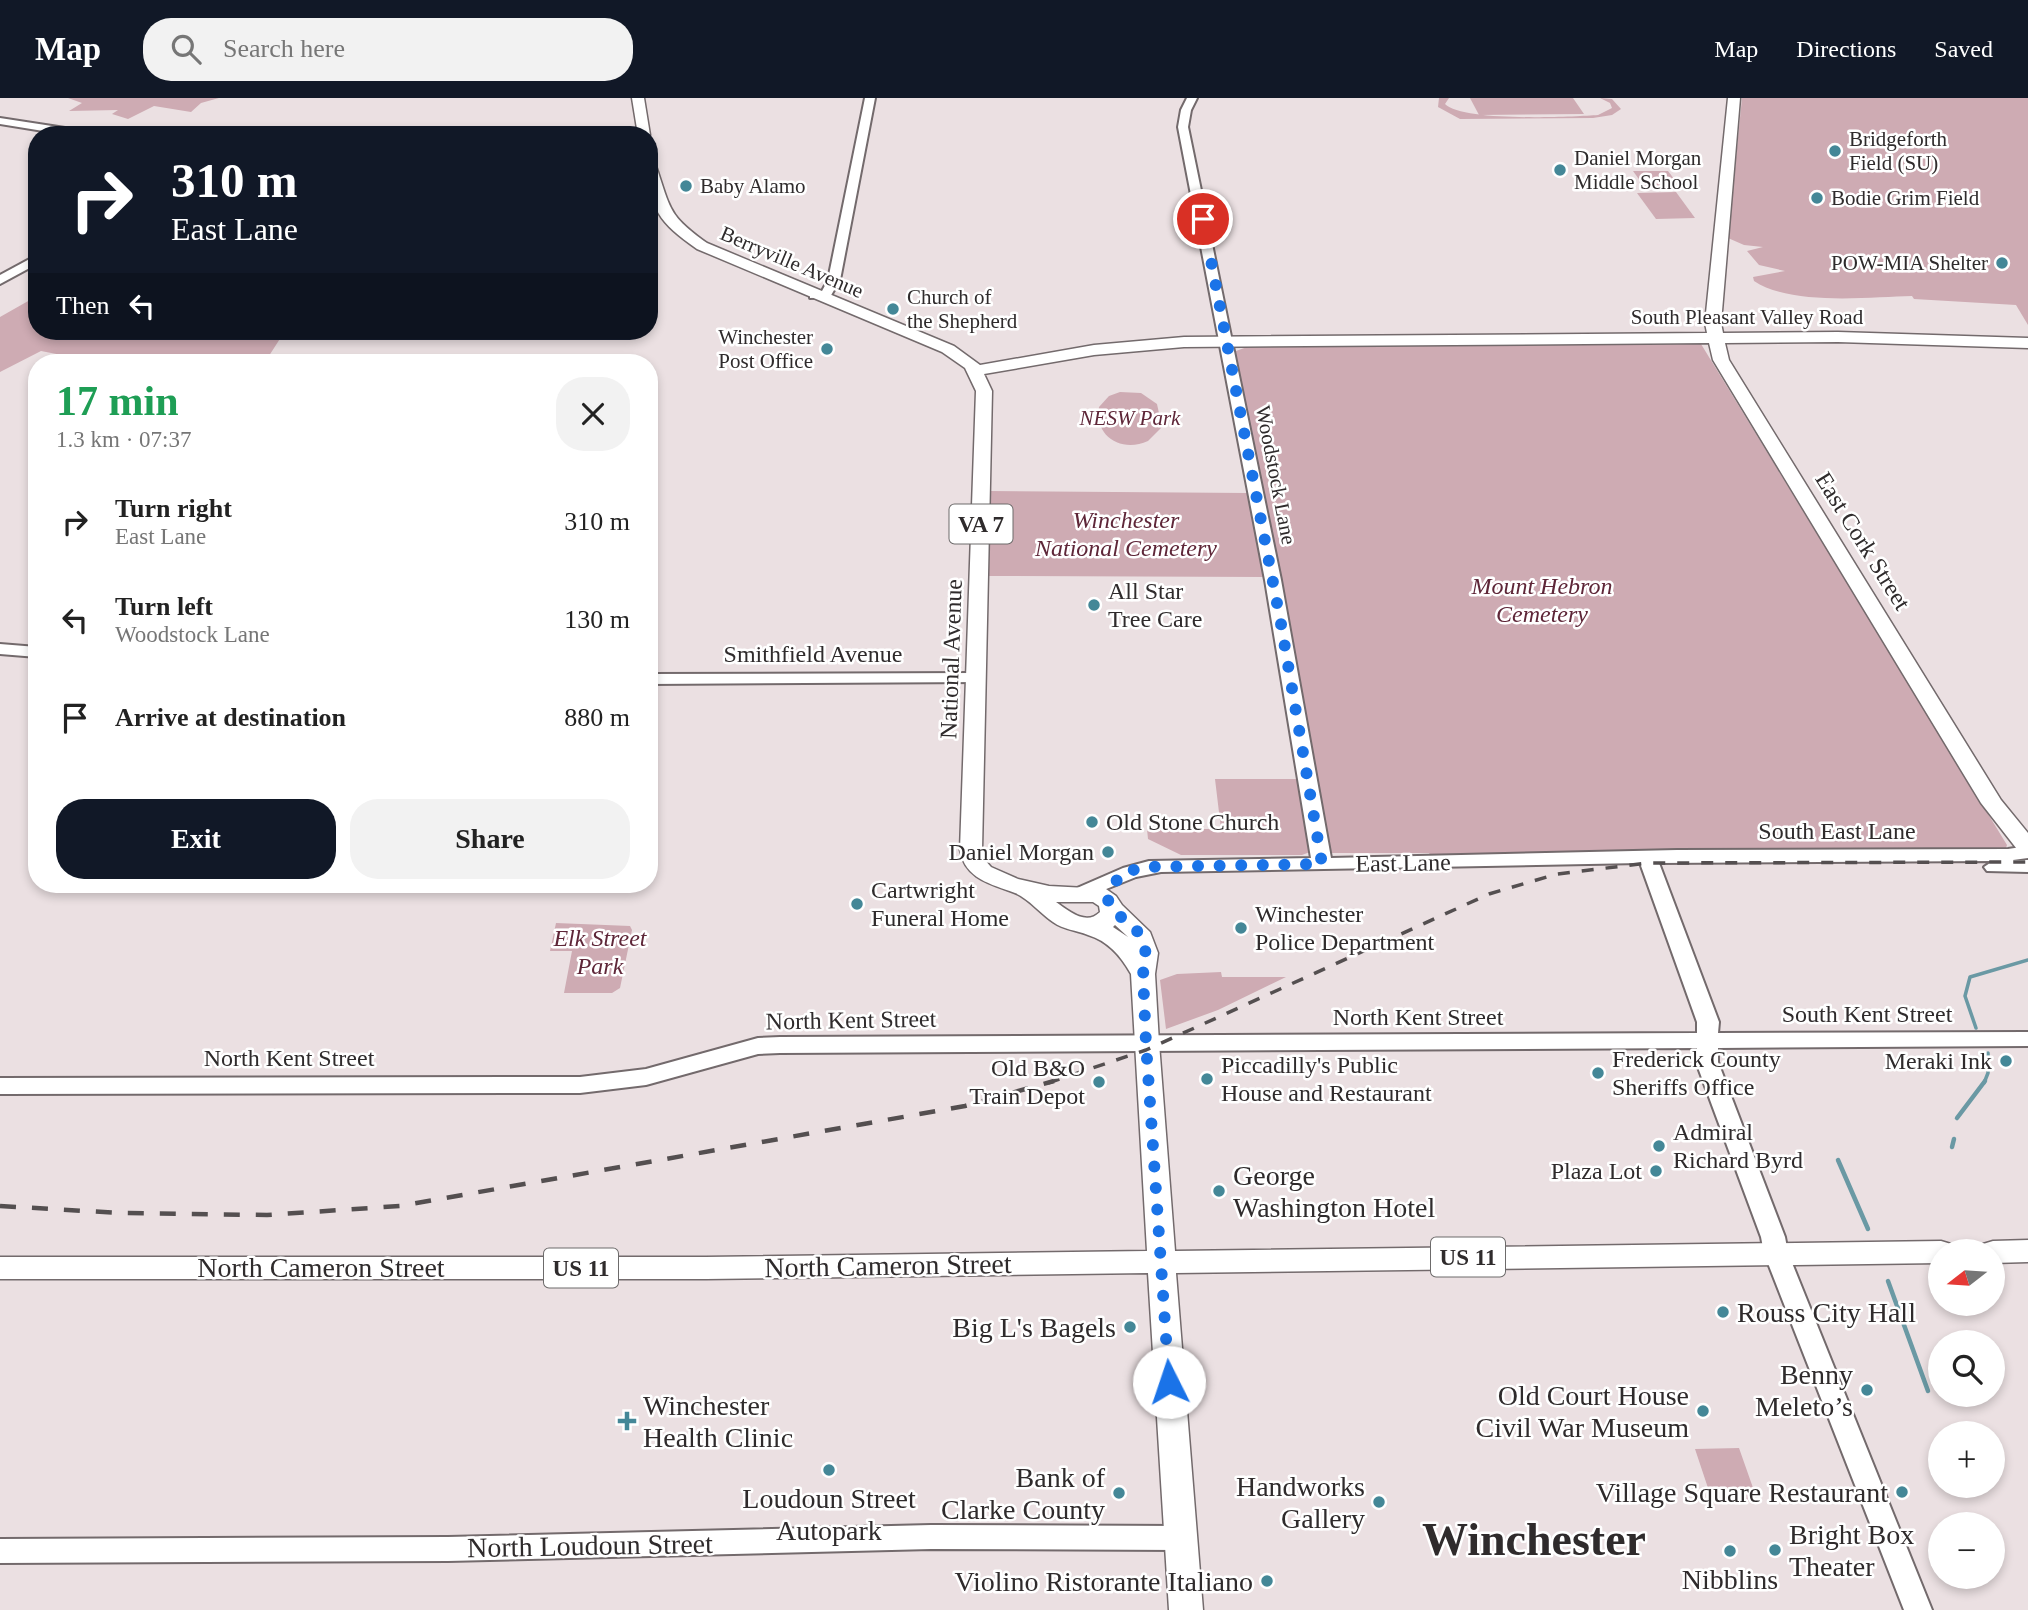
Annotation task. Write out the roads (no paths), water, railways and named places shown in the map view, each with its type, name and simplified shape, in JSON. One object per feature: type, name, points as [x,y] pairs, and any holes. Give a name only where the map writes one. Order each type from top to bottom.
[{"type":"main road","points":[[638,98],[643,126]]},
{"type":"main road","name":"East Cork Street","points":[[1734,98],[1713,323],[1725,368],[1858,580],[1992,803],[2028,850]]},
{"type":"main road","name":"Berryville Avenue","points":[[658,193],[665,214],[686,237],[717,254],[958,354],[976,371]]},
{"type":"main road","name":"South Pleasant Valley Road","points":[[1466,339],[1892,338],[2028,343]]},
{"type":"main road","points":[[976,371],[1111,348],[1228,341],[1466,339]]},
{"type":"main road","name":"National Avenue","points":[[976,371],[984,391],[971,850],[973,861],[983,872],[1025,890],[1072,900]]},
{"type":"main road","name":"VA 7","points":[[1143,974],[1133,955],[1118,939],[1088,926],[1067,922],[1072,900],[1098,894],[1144,941],[1146,1044],[1161,1261]]},
{"type":"main road","points":[[1088,926],[1108,919],[1110,905]]},
{"type":"main road","points":[[2006,1252],[2028,1251]]},
{"type":"main road","name":"US 11","points":[[1776,1253],[1928,1252]]},
{"type":"main road","name":"North Cameron Street","points":[[0,1268],[706,1268],[1776,1253]]},
{"type":"main road","points":[[1161,1261],[1186,1610]]},
{"type":"street","points":[[814,295],[826,294],[834,280],[870,98]]},
{"type":"street","name":"Woodstock Lane","points":[[1192,98],[1186,110],[1183,127],[1228,341],[1283,632],[1322,864]]},
{"type":"street","points":[[0,121],[32,126]]},
{"type":"street","points":[[0,279],[28,264]]},
{"type":"street","points":[[0,649],[28,651]]},
{"type":"street","name":"Smithfield Avenue","points":[[658,678],[976,678]]},
{"type":"street","name":"South East Lane","points":[[1649,863],[2008,855],[2028,850]]},
{"type":"street","points":[[1649,863],[1708,1023],[1707,1062],[1773,1237],[1776,1253],[1918,1610]]},
{"type":"street","name":"South East Lane","points":[[1649,863],[2028,866]]},
{"type":"street","name":"East Lane","points":[[1072,900],[1119,875],[1142,867],[1649,863]]},
{"type":"street","points":[[1110,905],[1119,875]]},
{"type":"street","name":"South Kent Street","points":[[1707,1042],[2028,1039]]},
{"type":"street","name":"North Kent Street","points":[[0,1086],[580,1085],[646,1077],[758,1046],[780,1045],[1707,1042]]},
{"type":"street","name":"North Loudoun Street","points":[[0,1551],[448,1549],[931,1537],[1181,1538]]},
{"type":"waterway","points":[[1976,1028],[1965,996],[1970,977],[2028,960]]},
{"type":"waterway","points":[[1985,1082],[1988,1073],[1988,1053]]},
{"type":"waterway","points":[[1957,1118],[1985,1082]]},
{"type":"waterway","points":[[1952,1147],[1954,1139]]},
{"type":"waterway","points":[[1838,1160],[1868,1229]]},
{"type":"waterway","points":[[1888,1281],[1928,1391]]},
{"type":"railway","points":[[1054,1081],[1146,1050],[1489,894],[1557,874],[1648,863],[2028,862]]},
{"type":"railway","points":[[0,1206],[120,1213],[267,1215],[400,1206],[965,1106],[1054,1081]]},
{"type":"railway","points":[[1048,1083],[1054,1081]]},
{"type":"place","name":"Bridgeforth Field (SU)","points":[[1835,151]]},
{"type":"place","name":"Daniel Morgan Middle School","points":[[1560,170]]},
{"type":"place","name":"Baby Alamo","points":[[686,186]]},
{"type":"place","name":"Bodie Grim Field","points":[[1817,198]]},
{"type":"place","name":"POW-MIA Shelter","points":[[2002,263]]},
{"type":"place","name":"Church of the Shepherd","points":[[893,309]]},
{"type":"place","name":"Winchester Post Office","points":[[827,349]]},
{"type":"place","name":"All Star Tree Care","points":[[1094,605]]},
{"type":"place","name":"Old Stone Church","points":[[1092,822]]},
{"type":"place","name":"Daniel Morgan","points":[[1108,852]]},
{"type":"place","name":"Cartwright Funeral Home","points":[[857,904]]},
{"type":"place","name":"Winchester Police Department","points":[[1241,928]]},
{"type":"place","name":"Meraki Ink","points":[[2006,1061]]},
{"type":"place","name":"Frederick County Sheriffs Office","points":[[1598,1073]]},
{"type":"place","name":"Piccadilly's Public House and Restaurant","points":[[1207,1079]]},
{"type":"place","name":"Old B&O Train Depot","points":[[1099,1082]]},
{"type":"place","name":"Admiral Richard Byrd","points":[[1659,1146]]},
{"type":"place","name":"Plaza Lot","points":[[1656,1171]]},
{"type":"place","name":"George Washington Hotel","points":[[1219,1191]]},
{"type":"place","name":"Rouss City Hall","points":[[1723,1312]]},
{"type":"place","name":"Big L's Bagels","points":[[1130,1327]]},
{"type":"place","name":"Benny Meleto’s","points":[[1867,1390]]},
{"type":"place","name":"Old Court House Civil War Museum","points":[[1703,1411]]},
{"type":"place","name":"Winchester Health Clinic","points":[[627,1421]]},
{"type":"place","name":"Loudoun Street Autopark","points":[[829,1470]]},
{"type":"place","name":"Village Square Restaurant","points":[[1902,1492]]},
{"type":"place","name":"Bank of Clarke County","points":[[1119,1493]]},
{"type":"place","name":"Handworks Gallery","points":[[1379,1502]]},
{"type":"place","name":"Bright Box Theater","points":[[1775,1550]]},
{"type":"place","name":"Nibblins","points":[[1730,1551]]},
{"type":"place","name":"Violino Ristorante Italiano","points":[[1267,1581]]},
{"type":"district","name":"Winchester","points":[[1534,1539]]},
{"type":"park label","name":"NESW Park","points":[[1130,418]]},
{"type":"park label","name":"Winchester National Cemetery","points":[[1126,534]]},
{"type":"park label","name":"Mount Hebron Cemetery","points":[[1542,600]]},
{"type":"park label","name":"Elk Street Park","points":[[600,952]]}]
